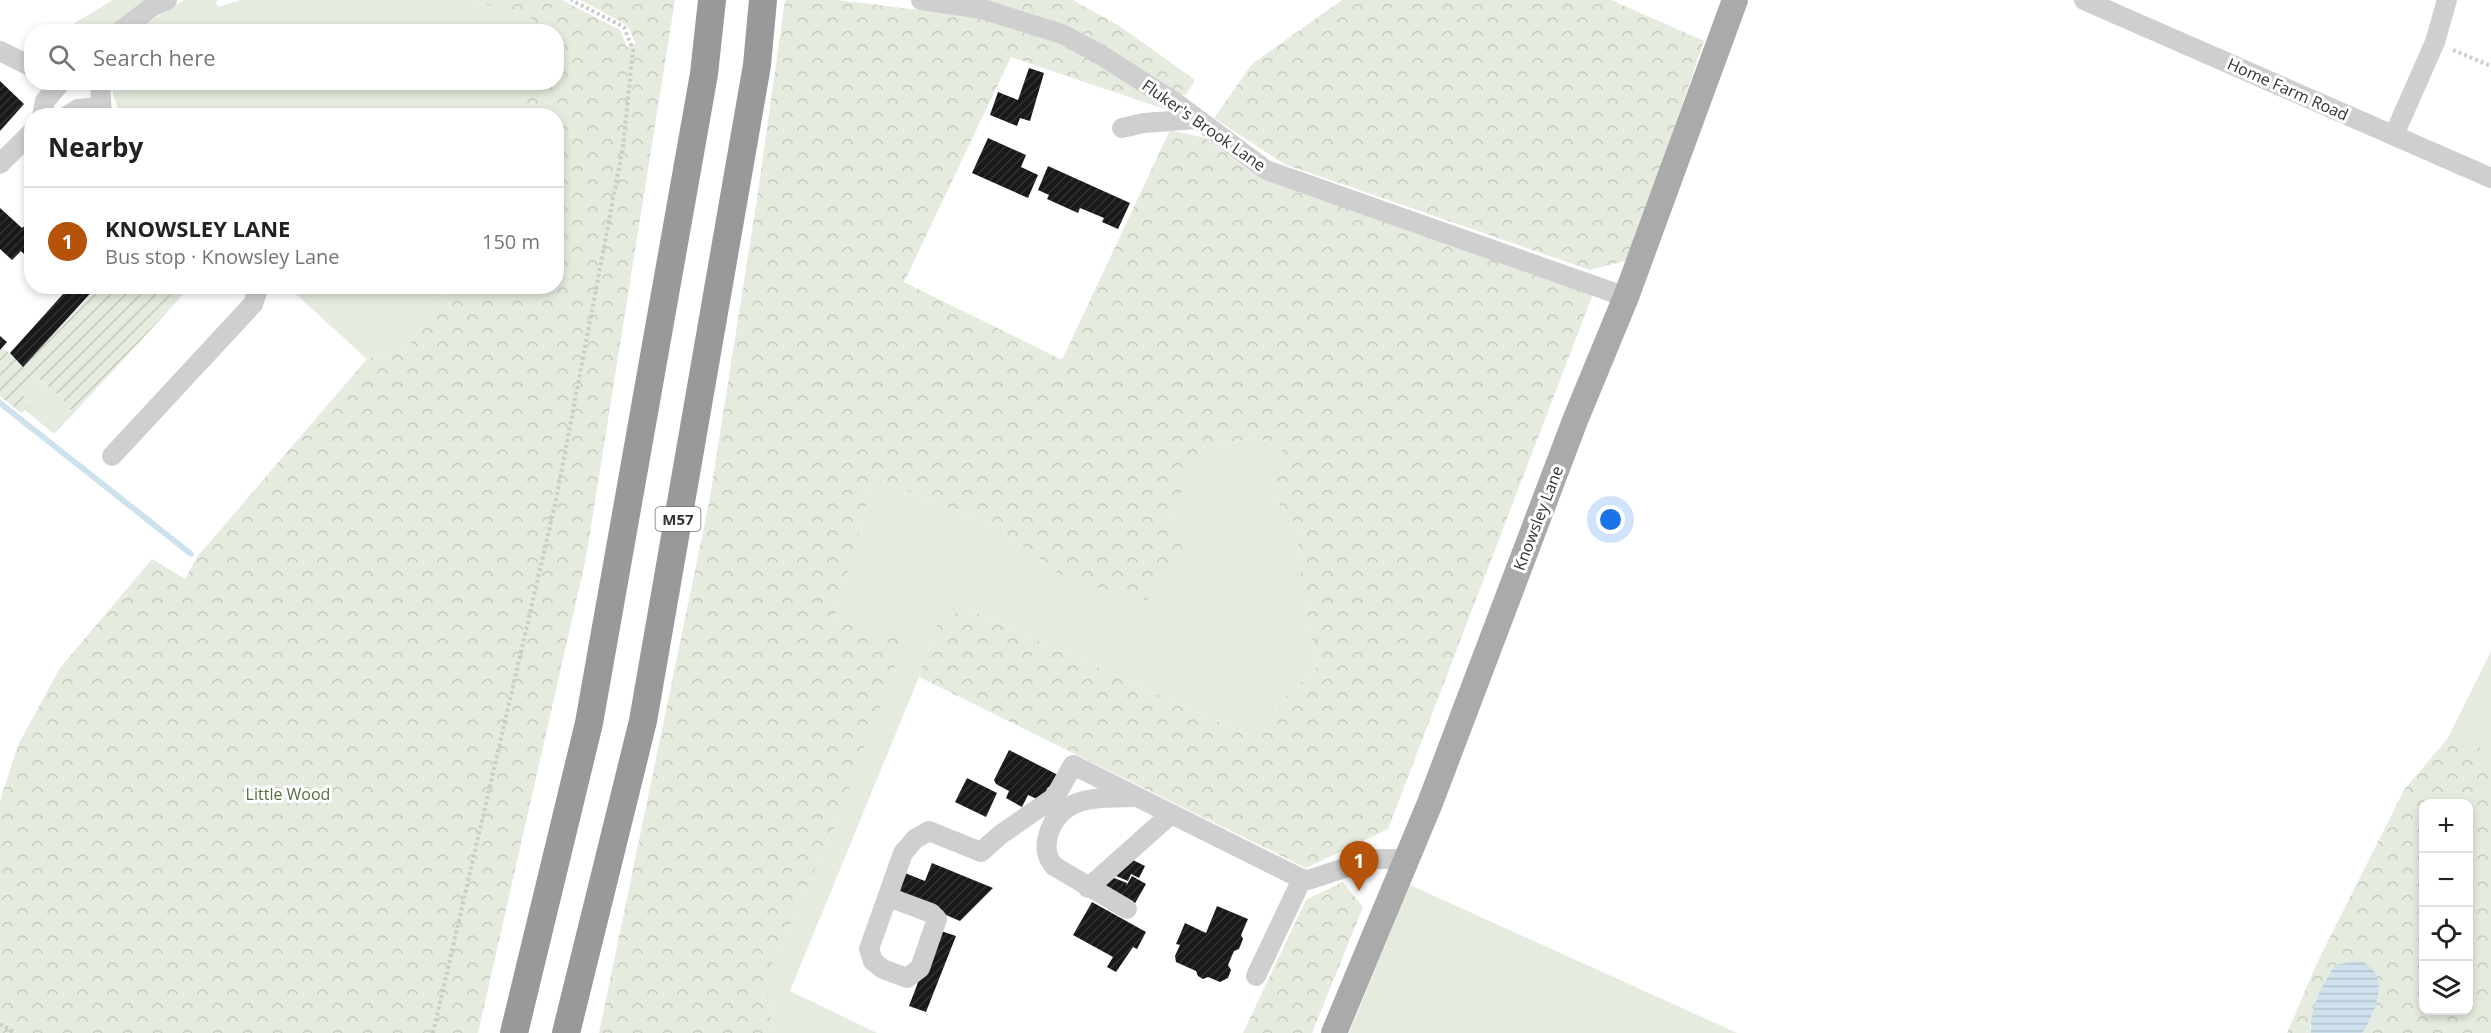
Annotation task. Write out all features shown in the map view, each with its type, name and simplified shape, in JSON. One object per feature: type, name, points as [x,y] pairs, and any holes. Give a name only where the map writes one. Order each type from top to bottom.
[{"type":"highway","points":[[514,1033],[589,723],[704,74],[712,0]]},
{"type":"highway","name":"M57","points":[[566,1033],[643,721],[758,65],[763,0]]},
{"type":"main road","name":"Knowsley Lane","points":[[1334,1033],[1406,859],[1576,418],[1626,297],[1735,0]]},
{"type":"street","points":[[130,24],[152,7],[167,0]]},
{"type":"street","name":"Fluker's Brook Lane","points":[[921,0],[982,9],[1062,34],[1101,55],[1197,119],[1266,170],[1626,297]]},
{"type":"street","name":"Home Farm Road","points":[[2084,0],[2491,178]]},
{"type":"street","points":[[2394,135],[2435,42],[2447,0]]},
{"type":"street","points":[[0,51],[24,63]]},
{"type":"street","points":[[43,108],[55,90]]},
{"type":"street","points":[[101,90],[102,108]]},
{"type":"street","points":[[1122,128],[1144,123],[1197,119]]},
{"type":"street","points":[[0,164],[24,140]]},
{"type":"street","points":[[112,456],[253,304],[256,294]]},
{"type":"street","points":[[888,897],[903,853],[915,839],[929,831],[981,852],[1000,835],[1055,797],[1073,765],[1302,879],[1308,880],[1372,860],[1406,859]]},
{"type":"street","points":[[1127,909],[1088,888],[1049,861],[1047,845],[1052,825],[1058,816],[1078,801],[1138,797]]},
{"type":"street","points":[[1088,888],[1171,814]]},
{"type":"street","points":[[1256,976],[1302,879]]},
{"type":"path","points":[[433,1033],[556,500],[624,147],[633,50],[631,39],[624,27],[571,0]]},
{"type":"path","points":[[2435,42],[2491,66]]},
{"type":"path","points":[[0,1024],[15,1033]]},
{"type":"green space","points":[[113,0],[150,0],[118,24],[73,24]]},
{"type":"green space","points":[[184,0],[218,0],[215,3],[219,7],[240,0],[466,0],[528,14],[535,24],[146,24]]},
{"type":"green space","name":"Little Wood","points":[[466,0],[562,0],[620,30],[627,47],[636,43],[627,25],[580,0],[675,0],[586,558],[478,1033],[0,1033],[0,801],[18,745],[60,668],[152,559],[185,579],[197,557],[367,359],[406,349],[447,294],[564,294],[564,108],[521,108],[528,90],[564,90],[564,24],[535,24],[528,14]]},
{"type":"green space","points":[[785,0],[838,0],[983,18],[1073,47],[1173,112],[1011,57],[904,282],[1062,360],[1170,130],[1205,138],[1261,179],[1593,294],[1388,829],[1306,868],[919,677],[937,625],[964,607],[1246,734],[1318,666],[1302,590],[1297,526],[1273,497],[1283,449],[1259,438],[1201,447],[1168,525],[1184,550],[1146,601],[1067,579],[996,527],[875,477],[834,619],[905,640],[837,821],[766,978],[773,1033],[599,1033],[709,503],[757,199]]},
{"type":"green space","points":[[981,0],[1073,0],[1121,27],[1195,80],[1186,95],[1178,95]]},
{"type":"green space","points":[[1342,0],[1611,0],[1704,41],[1629,260],[1590,270],[1284,164],[1214,118],[1252,64]]},
{"type":"green space","points":[[113,90],[528,90],[522,108],[118,108]]},
{"type":"green space","points":[[91,294],[184,294],[74,413],[55,392],[38,378],[23,394],[28,407],[21,413],[0,396],[0,350],[2,347],[24,366]]},
{"type":"green space","points":[[296,294],[447,294],[406,349],[367,359]]},
{"type":"green space","points":[[37,378],[55,392],[74,413],[54,434],[25,410],[28,407],[23,394]]},
{"type":"green space","points":[[1259,438],[1284,449],[1273,497],[1297,526],[1302,590],[1318,666],[1246,734],[964,607],[937,625],[919,677],[790,991],[877,1033],[773,1033],[766,978],[837,821],[904,641],[834,619],[875,477],[996,527],[1067,579],[1168,525],[1201,447]]},
{"type":"green space","points":[[2491,651],[2491,761],[2448,738]]},
{"type":"green space","points":[[2448,738],[2472,739],[2491,761],[2491,1033],[2362,1033],[2373,1014],[2310,1023],[2311,1033],[2287,1033],[2318,961],[2404,790]]},
{"type":"green space","points":[[1343,882],[1363,907],[1312,1033],[1243,1033],[1306,900]]},
{"type":"green space","points":[[1410,885],[1737,1033],[1349,1033]]},
{"type":"water","points":[[2357,961],[2368,965],[2375,972],[2378,980],[2377,1000],[2365,1029],[2362,1033],[2311,1033],[2314,1006],[2335,965]]},
{"type":"building","points":[[1029,68],[1044,73],[1030,121],[1020,118],[1017,126],[990,115],[998,92],[1018,100]]},
{"type":"building","points":[[0,81],[24,104],[0,131]]},
{"type":"building","points":[[988,138],[1026,155],[1021,167],[1038,175],[1028,198],[972,173]]},
{"type":"building","points":[[1048,166],[1130,203],[1118,229],[1102,222],[1104,218],[1080,208],[1078,213],[1047,199],[1049,195],[1038,190]]},
{"type":"building","points":[[0,208],[22,228],[24,226],[24,254],[21,251],[12,260],[0,249]]},
{"type":"building","points":[[63,294],[90,294],[23,367],[10,353]]},
{"type":"building","points":[[0,336],[7,342],[0,350]]},
{"type":"building","points":[[1009,750],[1060,776],[1053,789],[1048,787],[1043,798],[1039,796],[1037,799],[1028,795],[1022,807],[1006,798],[1009,791],[996,784],[994,780]]},
{"type":"building","points":[[967,778],[997,793],[986,817],[955,802]]},
{"type":"building","points":[[1127,857],[1145,866],[1139,878],[1131,874],[1128,881],[1116,876]]},
{"type":"building","points":[[932,863],[993,888],[960,921],[892,892],[900,871],[925,881]]},
{"type":"building","points":[[1109,876],[1127,883],[1126,886],[1132,876],[1146,884],[1134,905],[1103,887]]},
{"type":"building","points":[[1092,902],[1146,932],[1137,949],[1133,947],[1116,972],[1107,967],[1113,957],[1073,935]]},
{"type":"building","points":[[1217,906],[1248,919],[1241,935],[1243,939],[1239,949],[1234,951],[1228,965],[1231,970],[1228,978],[1220,982],[1208,977],[1203,979],[1196,971],[1176,962],[1175,956],[1180,945],[1176,944],[1185,923],[1206,933]]},
{"type":"building","points":[[938,930],[956,936],[926,1012],[909,1006]]},
{"type":"waterway","points":[[0,403],[191,554]]},
{"type":"place","name":"KNOWSLEY LANE","points":[[1359,891]]}]
